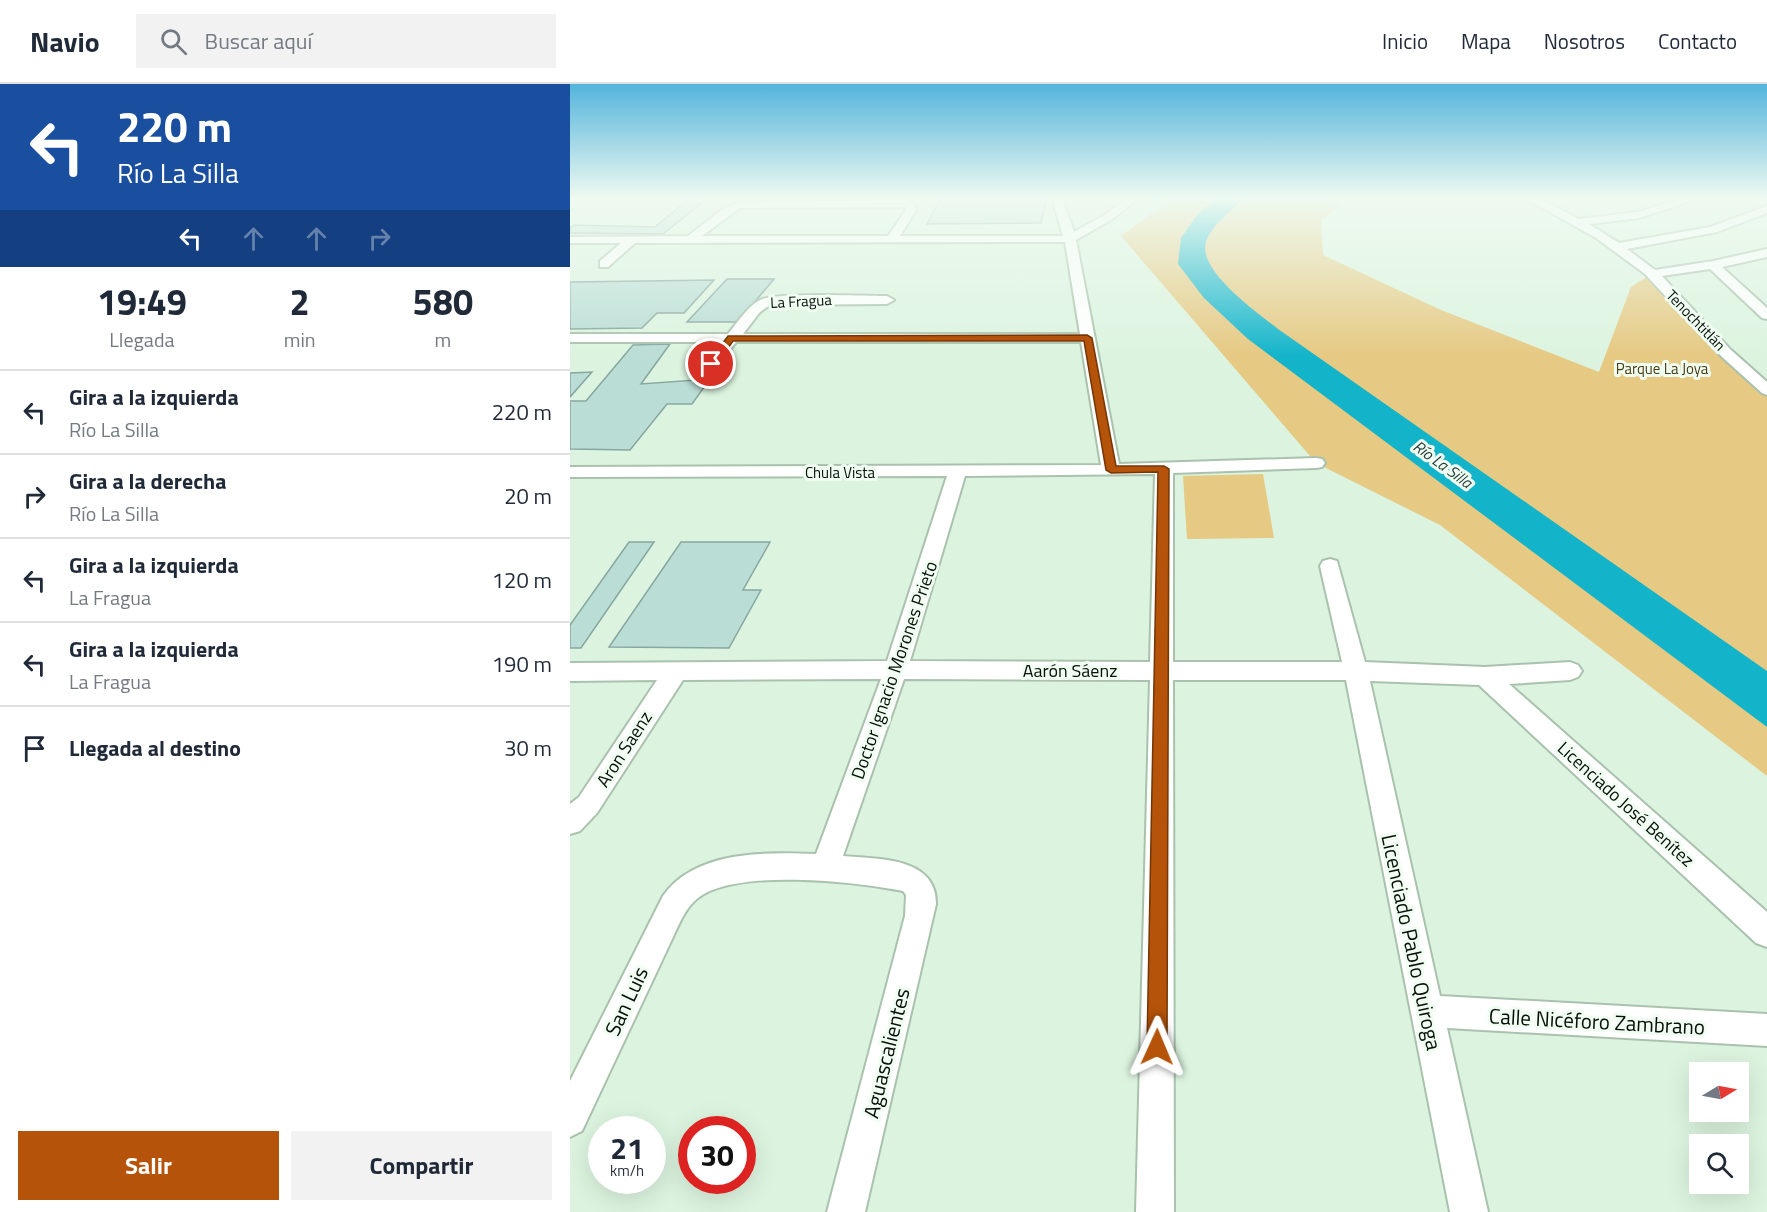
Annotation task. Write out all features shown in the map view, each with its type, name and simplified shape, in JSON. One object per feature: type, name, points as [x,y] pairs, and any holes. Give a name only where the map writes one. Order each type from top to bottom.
[{"type":"street","points":[[604,264],[620,251]]},
{"type":"street","points":[[1072,251],[1111,470],[1316,463]]},
{"type":"street","name":"Tenochtitlán","points":[[1622,251],[1651,274],[1740,366],[1767,390]]},
{"type":"street","points":[[1651,274],[1766,254]]},
{"type":"street","points":[[1713,265],[1767,315]]},
{"type":"street","name":"La Fragua","points":[[702,377],[755,309],[766,301],[788,299],[887,300]]},
{"type":"street","name":"La Fragua","points":[[570,338],[1087,338]]},
{"type":"street","points":[[1155,1212],[1164,469]]},
{"type":"street","name":"Doctor Ignacio Morones Prieto","points":[[825,867],[896,670],[958,470]]},
{"type":"street","name":"Chula Vista","points":[[570,472],[1111,470]]},
{"type":"street","name":"Licenciado Pablo Quiroga","points":[[1330,566],[1356,671],[1469,1212]]},
{"type":"street","name":"Aarón Sáenz","points":[[570,672],[1356,671],[1485,676],[1569,671]]},
{"type":"street","name":"Aron Saenz","points":[[570,822],[588,804],[675,673]]},
{"type":"street","name":"Licenciado José Benítez","points":[[1485,676],[1767,932]]},
{"type":"street","name":"San Luis","points":[[570,1119],[662,926],[674,905],[689,887],[706,878],[738,870],[825,867]]},
{"type":"street","name":"Aguascalientes","points":[[825,867],[909,879],[918,885],[921,894],[920,916],[846,1212]]},
{"type":"street","name":"Calle Nicéforo Zambrano","points":[[1426,1011],[1767,1030]]},
{"type":"green space","name":"Parque La Joya","points":[[1134,251],[1323,251],[1323,255],[1441,310],[1599,372],[1631,287],[1651,274],[1767,389],[1767,776],[1440,525],[1316,463]]},
{"type":"green space","points":[[1263,474],[1274,538],[1187,539],[1183,476]]},
{"type":"water","name":"Río La Silla","points":[[1180,251],[1205,251],[1209,263],[1230,289],[1278,329],[1767,671],[1767,727],[1248,339],[1204,298],[1178,264]]},
{"type":"building","points":[[727,279],[774,279],[738,322],[687,322]]},
{"type":"building","points":[[714,280],[684,313],[657,313],[642,328],[570,329],[570,282]]},
{"type":"building","points":[[670,344],[641,384],[710,379],[692,404],[667,404],[630,450],[570,449],[570,401],[586,401],[633,345]]},
{"type":"building","points":[[592,372],[570,397],[570,373]]},
{"type":"building","points":[[629,542],[654,542],[581,648],[570,648],[570,625]]},
{"type":"building","points":[[681,542],[770,542],[743,590],[761,590],[729,648],[609,647]]},
{"type":"route","points":[[711,364],[731,338],[1087,338],[1111,470],[1164,469],[1157,1047]]}]
